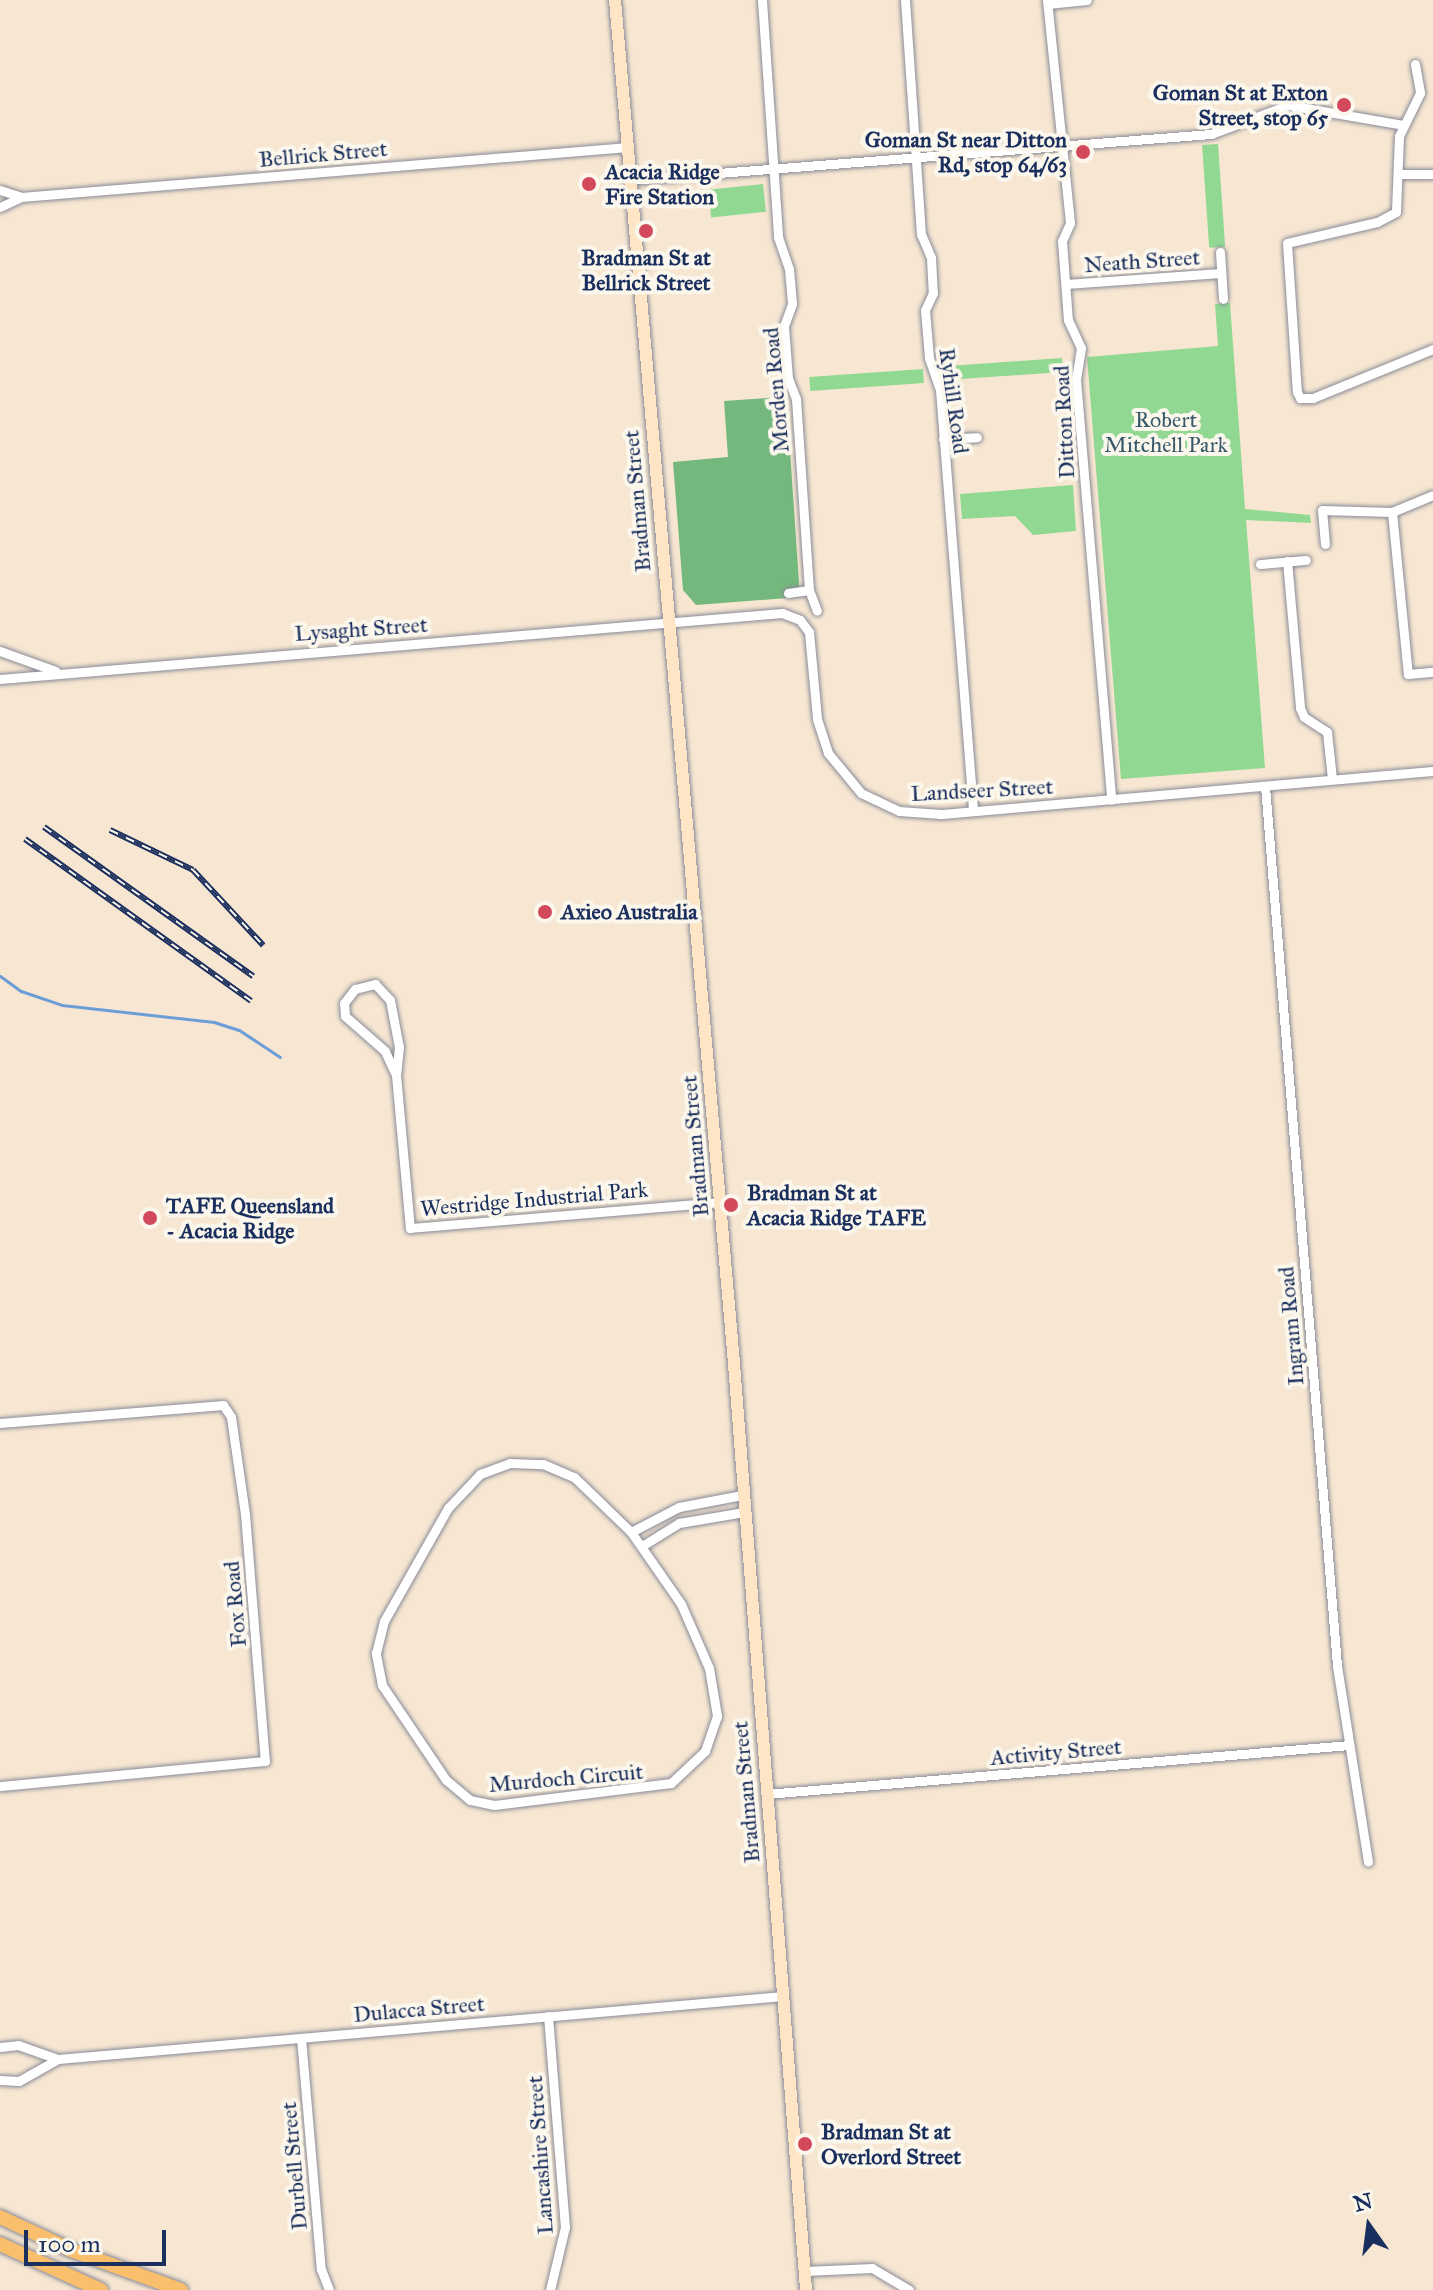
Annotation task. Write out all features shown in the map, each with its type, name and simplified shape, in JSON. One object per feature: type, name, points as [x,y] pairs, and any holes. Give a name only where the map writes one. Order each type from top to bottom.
[{"type":"highway","points":[[0,2217],[71,2250],[181,2290]]},
{"type":"highway","points":[[0,2244],[101,2290]]},
{"type":"main road","name":"Bradman Street","points":[[615,0],[719,1202],[806,2290]]},
{"type":"street","name":"Morden Road","points":[[762,0],[776,167],[778,237],[789,269],[792,304],[784,326],[788,378],[796,399],[809,590],[817,611]]},
{"type":"street","name":"Ryhill Road","points":[[905,0],[921,234],[931,258],[933,293],[925,310],[929,358],[938,377],[973,811]]},
{"type":"street","points":[[1048,2],[1087,0]]},
{"type":"street","name":"Ditton Road","points":[[1048,2],[1059,144],[1070,223],[1062,241],[1068,320],[1081,348],[1076,379],[1111,800]]},
{"type":"street","points":[[1415,64],[1420,93],[1404,125],[1398,174],[1398,207],[1389,218],[1287,243],[1300,398],[1313,398],[1433,349]]},
{"type":"street","points":[[630,180],[1211,134],[1288,105],[1404,125]]},
{"type":"street","name":"Bellrick Street","points":[[0,207],[21,197],[628,147]]},
{"type":"street","points":[[1398,174],[1433,174]]},
{"type":"street","name":"Bellrick Street","points":[[0,190],[21,197]]},
{"type":"street","name":"Neath Street","points":[[1220,252],[1223,299]]},
{"type":"street","name":"Neath Street","points":[[1066,284],[1221,273]]},
{"type":"street","points":[[943,439],[977,437]]},
{"type":"street","points":[[1325,544],[1322,510],[1392,512],[1433,495]]},
{"type":"street","points":[[1392,512],[1408,674],[1433,672]]},
{"type":"street","points":[[1260,564],[1306,560]]},
{"type":"street","points":[[1287,561],[1300,708],[1304,717],[1327,732],[1332,779]]},
{"type":"street","points":[[788,593],[809,590]]},
{"type":"street","name":"Landseer Street","points":[[668,621],[778,613],[795,617],[810,636],[821,737],[843,776],[871,799],[899,811],[973,811],[1433,771]]},
{"type":"street","name":"Lysaght Street","points":[[0,679],[56,671],[668,621]]},
{"type":"street","name":"Lysaght Street","points":[[0,651],[56,671]]},
{"type":"street","name":"Ingram Road","points":[[1265,786],[1337,1666],[1368,1862]]},
{"type":"street","name":"Westridge Industrial Park","points":[[396,1075],[385,1051],[345,1016],[344,1003],[355,989],[375,984],[388,994],[399,1047],[396,1075],[410,1228],[719,1202]]},
{"type":"street","name":"Fox Road","points":[[0,1423],[223,1405],[231,1417],[245,1514],[265,1761],[0,1786]]},
{"type":"street","name":"Murdoch Circuit","points":[[510,1463],[543,1464],[574,1477],[631,1532],[681,1604],[713,1681],[715,1728],[697,1762],[671,1783],[646,1790],[494,1805],[463,1797],[446,1780],[382,1685],[376,1653],[384,1621],[448,1508],[464,1487],[490,1469],[510,1463]]},
{"type":"street","points":[[631,1532],[691,1503],[742,1495]]},
{"type":"street","points":[[642,1546],[679,1523],[744,1512]]},
{"type":"street","name":"Activity Street","points":[[766,1794],[1349,1745]]},
{"type":"street","name":"Dulacca Street","points":[[0,2047],[18,2045],[58,2059],[783,1996]]},
{"type":"street","name":"Lancashire Street","points":[[548,2016],[565,2227],[550,2290]]},
{"type":"street","name":"Durbell Street","points":[[301,2038],[321,2269],[329,2290]]},
{"type":"street","name":"Dulacca Street","points":[[0,2080],[19,2081],[58,2059]]},
{"type":"street","points":[[805,2271],[872,2268],[909,2290]]},
{"type":"green space","points":[[1218,144],[1225,247],[1209,248],[1202,145]]},
{"type":"green space","points":[[763,184],[766,212],[711,218],[708,190]]},
{"type":"green space","name":"Robert Mitchell Park","points":[[1230,303],[1245,509],[1310,515],[1311,523],[1246,520],[1265,768],[1121,779],[1087,357],[1218,346],[1215,304]]},
{"type":"green space","points":[[1062,358],[1063,372],[950,380],[949,366]]},
{"type":"green space","points":[[923,369],[924,383],[810,391],[809,377]]},
{"type":"green space","points":[[780,397],[787,407],[800,597],[696,605],[683,590],[673,462],[728,457],[724,401]]},
{"type":"green space","points":[[1073,485],[1076,531],[1033,535],[1015,516],[962,519],[960,494]]},
{"type":"waterway","points":[[0,976],[21,991],[62,1005],[214,1022],[239,1030],[280,1057]]},
{"type":"railway","points":[[44,827],[253,976]]},
{"type":"railway","points":[[110,830],[193,870],[263,945]]},
{"type":"railway","points":[[25,839],[251,1001]]},
{"type":"place","name":"Goman St at Exton Street, stop 65","points":[[1344,105]]},
{"type":"place","name":"Goman St near Ditton Rd, stop 64/63","points":[[1083,152]]},
{"type":"place","name":"Acacia Ridge Fire Station","points":[[589,184]]},
{"type":"place","name":"Bradman St at Bellrick Street","points":[[646,231]]},
{"type":"place","name":"Axieo Australia","points":[[545,912]]},
{"type":"place","name":"Bradman St at Acacia Ridge TAFE","points":[[731,1205]]},
{"type":"place","name":"TAFE Queensland - Acacia Ridge","points":[[150,1218]]},
{"type":"place","name":"Bradman St at Overlord Street","points":[[805,2144]]}]
